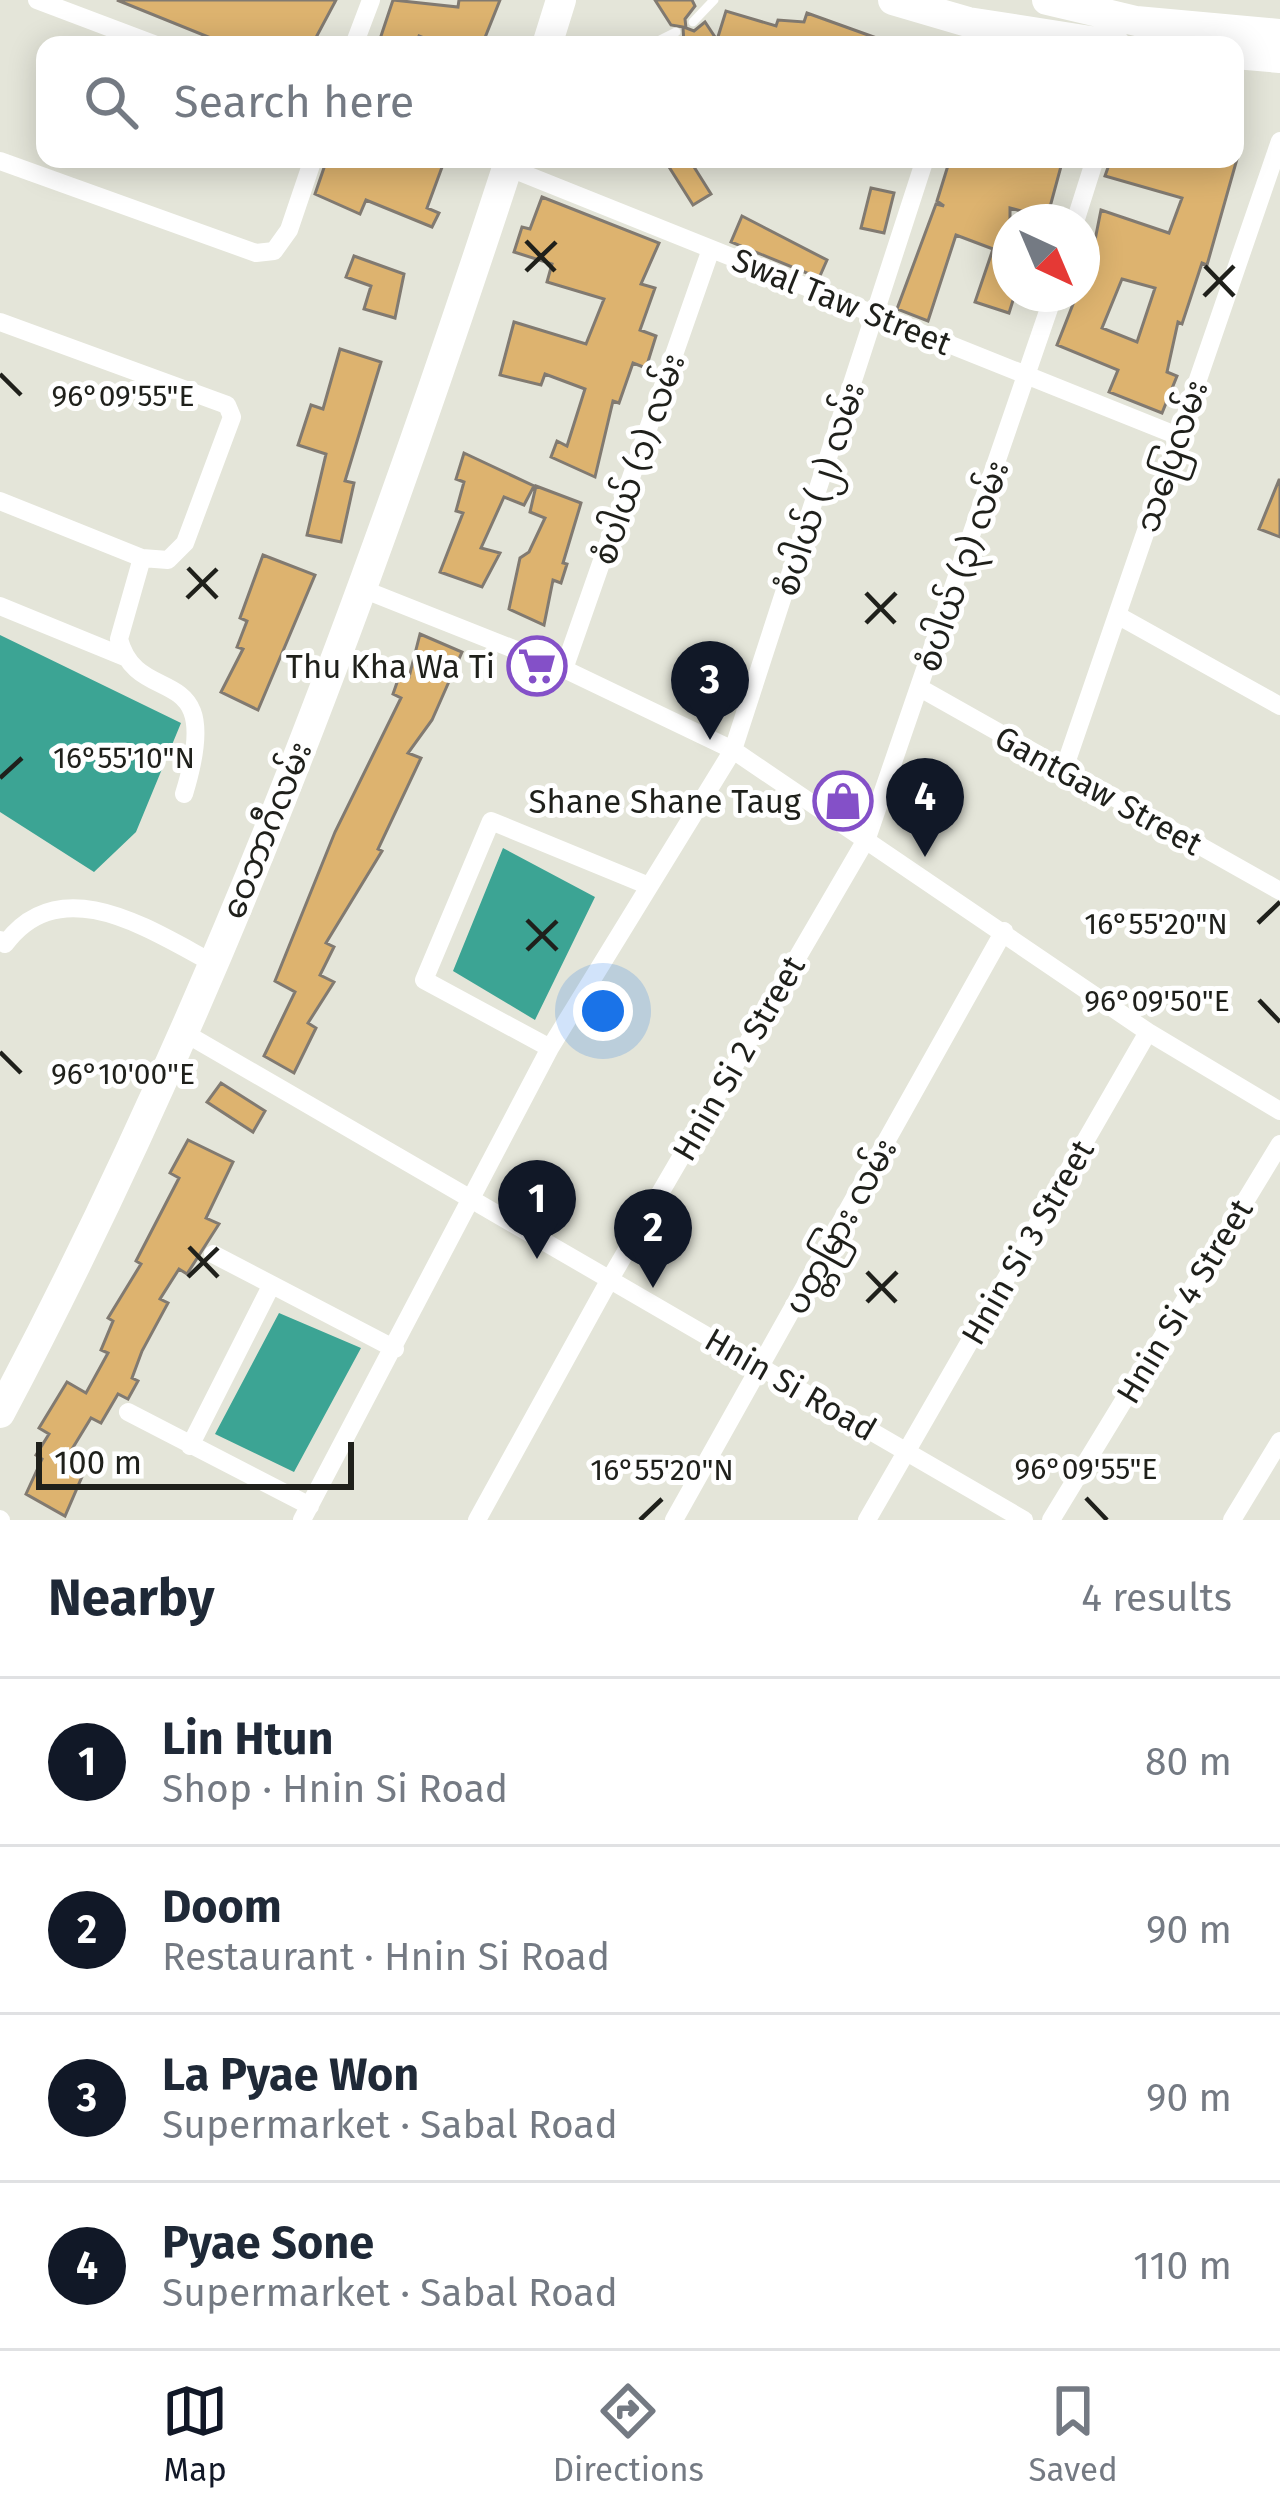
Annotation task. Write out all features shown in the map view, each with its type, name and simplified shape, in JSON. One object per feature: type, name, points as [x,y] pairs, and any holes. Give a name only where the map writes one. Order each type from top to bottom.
[{"type":"main road","points":[[550,36],[561,0]]},
{"type":"main road","points":[[893,0],[964,34]]},
{"type":"main road","points":[[1047,0],[1136,21],[1280,34]]},
{"type":"main road","points":[[1244,55],[1280,58]]},
{"type":"main road","name":"ဝေဘာဂီလမ်း","points":[[0,1413],[62,1296],[183,1032],[365,590],[506,168]]},
{"type":"street","points":[[37,0],[133,36]]},
{"type":"street","points":[[357,36],[371,0]]},
{"type":"street","name":"သပြေလမ်း","points":[[1063,772],[1280,141]]},
{"type":"street","points":[[0,161],[256,253],[274,250],[290,230],[310,168]]},
{"type":"street","name":"Swal Taw Street","points":[[520,168],[1178,436]]},
{"type":"street","name":"စံပါယ် (၂) လမ်း","points":[[306,1513],[476,1198],[550,1048],[733,750],[923,168]]},
{"type":"street","points":[[1081,204],[1091,168]]},
{"type":"street","name":"စံပါယ် (၁) လမ်း","points":[[564,669],[711,249]]},
{"type":"street","name":"စံပါယ် (၃) လမ်း","points":[[867,838],[1049,312]]},
{"type":"street","points":[[0,322],[230,408],[230,422],[185,543],[168,560],[142,557],[0,501]]},
{"type":"street","points":[[131,660],[121,648],[119,626],[142,557]]},
{"type":"street","points":[[365,590],[564,669],[733,750],[1148,1033],[1280,1111]]},
{"type":"street","points":[[0,606],[131,660],[182,697],[195,716],[196,754],[184,794]]},
{"type":"street","points":[[1117,615],[1280,706]]},
{"type":"street","name":"GantGaw Street","points":[[920,688],[1280,891]]},
{"type":"street","points":[[550,1048],[424,980],[491,820],[649,886]]},
{"type":"street","name":"Hnin Si 2 Street","points":[[477,1520],[610,1279],[867,838]]},
{"type":"street","points":[[2,947],[25,917],[60,904],[144,926],[212,962]]},
{"type":"street","name":"ပတ္တမြား လမ်း","points":[[674,1520],[1004,931]]},
{"type":"street","name":"Hnin Si Road","points":[[183,1032],[1024,1520]]},
{"type":"street","name":"Hnin Si 3 Street","points":[[867,1520],[1148,1033]]},
{"type":"street","name":"Hnin Si 4 Street","points":[[1052,1520],[1280,1144]]},
{"type":"street","points":[[213,1254],[395,1349]]},
{"type":"street","points":[[190,1446],[271,1286]]},
{"type":"street","points":[[128,1412],[306,1513]]},
{"type":"street","points":[[1232,1520],[1280,1441]]},
{"type":"lane","points":[[693,22],[714,0]]},
{"type":"lane","points":[[668,36],[676,32]]},
{"type":"water","points":[[0,635],[181,723],[136,832],[94,872],[0,812]]},
{"type":"water","points":[[503,848],[595,897],[535,1020],[453,971]]},
{"type":"water","points":[[279,1313],[361,1348],[294,1472],[215,1434]]},
{"type":"building","points":[[117,0],[336,0],[317,36],[206,36]]},
{"type":"building","points":[[393,0],[458,7],[459,0],[500,0],[486,36],[381,36]]},
{"type":"building","points":[[655,0],[692,0],[695,6],[685,19],[686,28],[694,31],[705,22],[714,36],[684,36],[683,27],[671,25]]},
{"type":"building","points":[[726,11],[776,26],[778,20],[804,22],[807,13],[871,36],[718,36]]},
{"type":"building","points":[[324,168],[442,168],[427,208],[439,213],[432,227],[366,200],[360,214],[315,194]]},
{"type":"building","points":[[670,168],[695,168],[711,194],[693,205]]},
{"type":"building","points":[[947,168],[1061,168],[1051,204],[992,204],[992,249],[956,235],[928,321],[897,309],[936,204],[944,206],[937,201]]},
{"type":"building","points":[[1108,168],[1234,168],[1207,265],[1202,263],[1182,324],[1178,322],[1167,372],[1177,376],[1162,413],[1109,392],[1118,370],[1057,345],[1070,312],[1100,312],[1101,210],[1169,233],[1182,198],[1105,176]],"holes":[[[1122,279],[1155,288],[1137,342],[1102,328]]]},
{"type":"building","points":[[871,188],[894,193],[884,233],[861,228]]},
{"type":"building","points":[[542,197],[659,243],[641,284],[655,288],[640,330],[656,336],[646,368],[633,363],[619,403],[613,401],[595,477],[551,457],[557,441],[567,446],[585,389],[545,374],[541,385],[500,375],[514,322],[586,344],[604,299],[547,282],[552,264],[514,252],[522,227],[530,229]]},
{"type":"building","points":[[742,216],[827,260],[819,278],[731,242]]},
{"type":"building","points":[[992,252],[992,308],[975,302]]},
{"type":"building","points":[[354,256],[404,274],[395,318],[364,309],[371,286],[346,277]]},
{"type":"building","points":[[340,349],[381,362],[345,481],[354,483],[341,542],[307,535],[326,454],[298,445],[311,405],[323,409]]},
{"type":"building","points":[[464,453],[534,486],[524,505],[504,497],[481,548],[500,553],[482,587],[440,572],[463,513],[456,511],[464,482],[456,479]]},
{"type":"building","points":[[1280,480],[1280,537],[1259,529]]},
{"type":"building","points":[[536,486],[581,503],[561,583],[553,580],[544,625],[509,609],[520,558],[529,552],[545,518],[530,512]]},
{"type":"building","points":[[263,555],[315,575],[258,710],[221,692],[243,649],[237,647],[247,621],[240,618]]},
{"type":"building","points":[[420,634],[462,652],[432,720],[408,753],[421,758],[378,849],[382,851],[326,943],[334,947],[320,975],[334,982],[308,1023],[316,1028],[294,1073],[264,1056],[295,992],[275,981],[335,832],[401,698],[393,694],[400,674],[409,677]]},
{"type":"building","points":[[221,1083],[265,1111],[253,1132],[207,1102]]},
{"type":"building","points":[[188,1140],[233,1162],[206,1218],[219,1224],[187,1274],[179,1269],[160,1299],[168,1303],[142,1351],[132,1378],[138,1381],[128,1399],[118,1394],[101,1423],[91,1418],[69,1454],[87,1465],[65,1516],[26,1494],[42,1459],[36,1455],[49,1434],[39,1428],[67,1382],[86,1393],[108,1353],[101,1350],[113,1321],[108,1318],[141,1264],[136,1261],[179,1178],[170,1173]]},
{"type":"place","name":"Thu Kha Wa Ti","points":[[537,666]]},
{"type":"place","name":"La Pyae Won","points":[[710,740]]},
{"type":"place","name":"Shane Shane Taug","points":[[843,801]]},
{"type":"place","name":"Pyae Sone","points":[[925,857]]},
{"type":"place","name":"Lin Htun","points":[[537,1259]]},
{"type":"place","name":"Doom","points":[[653,1288]]}]
